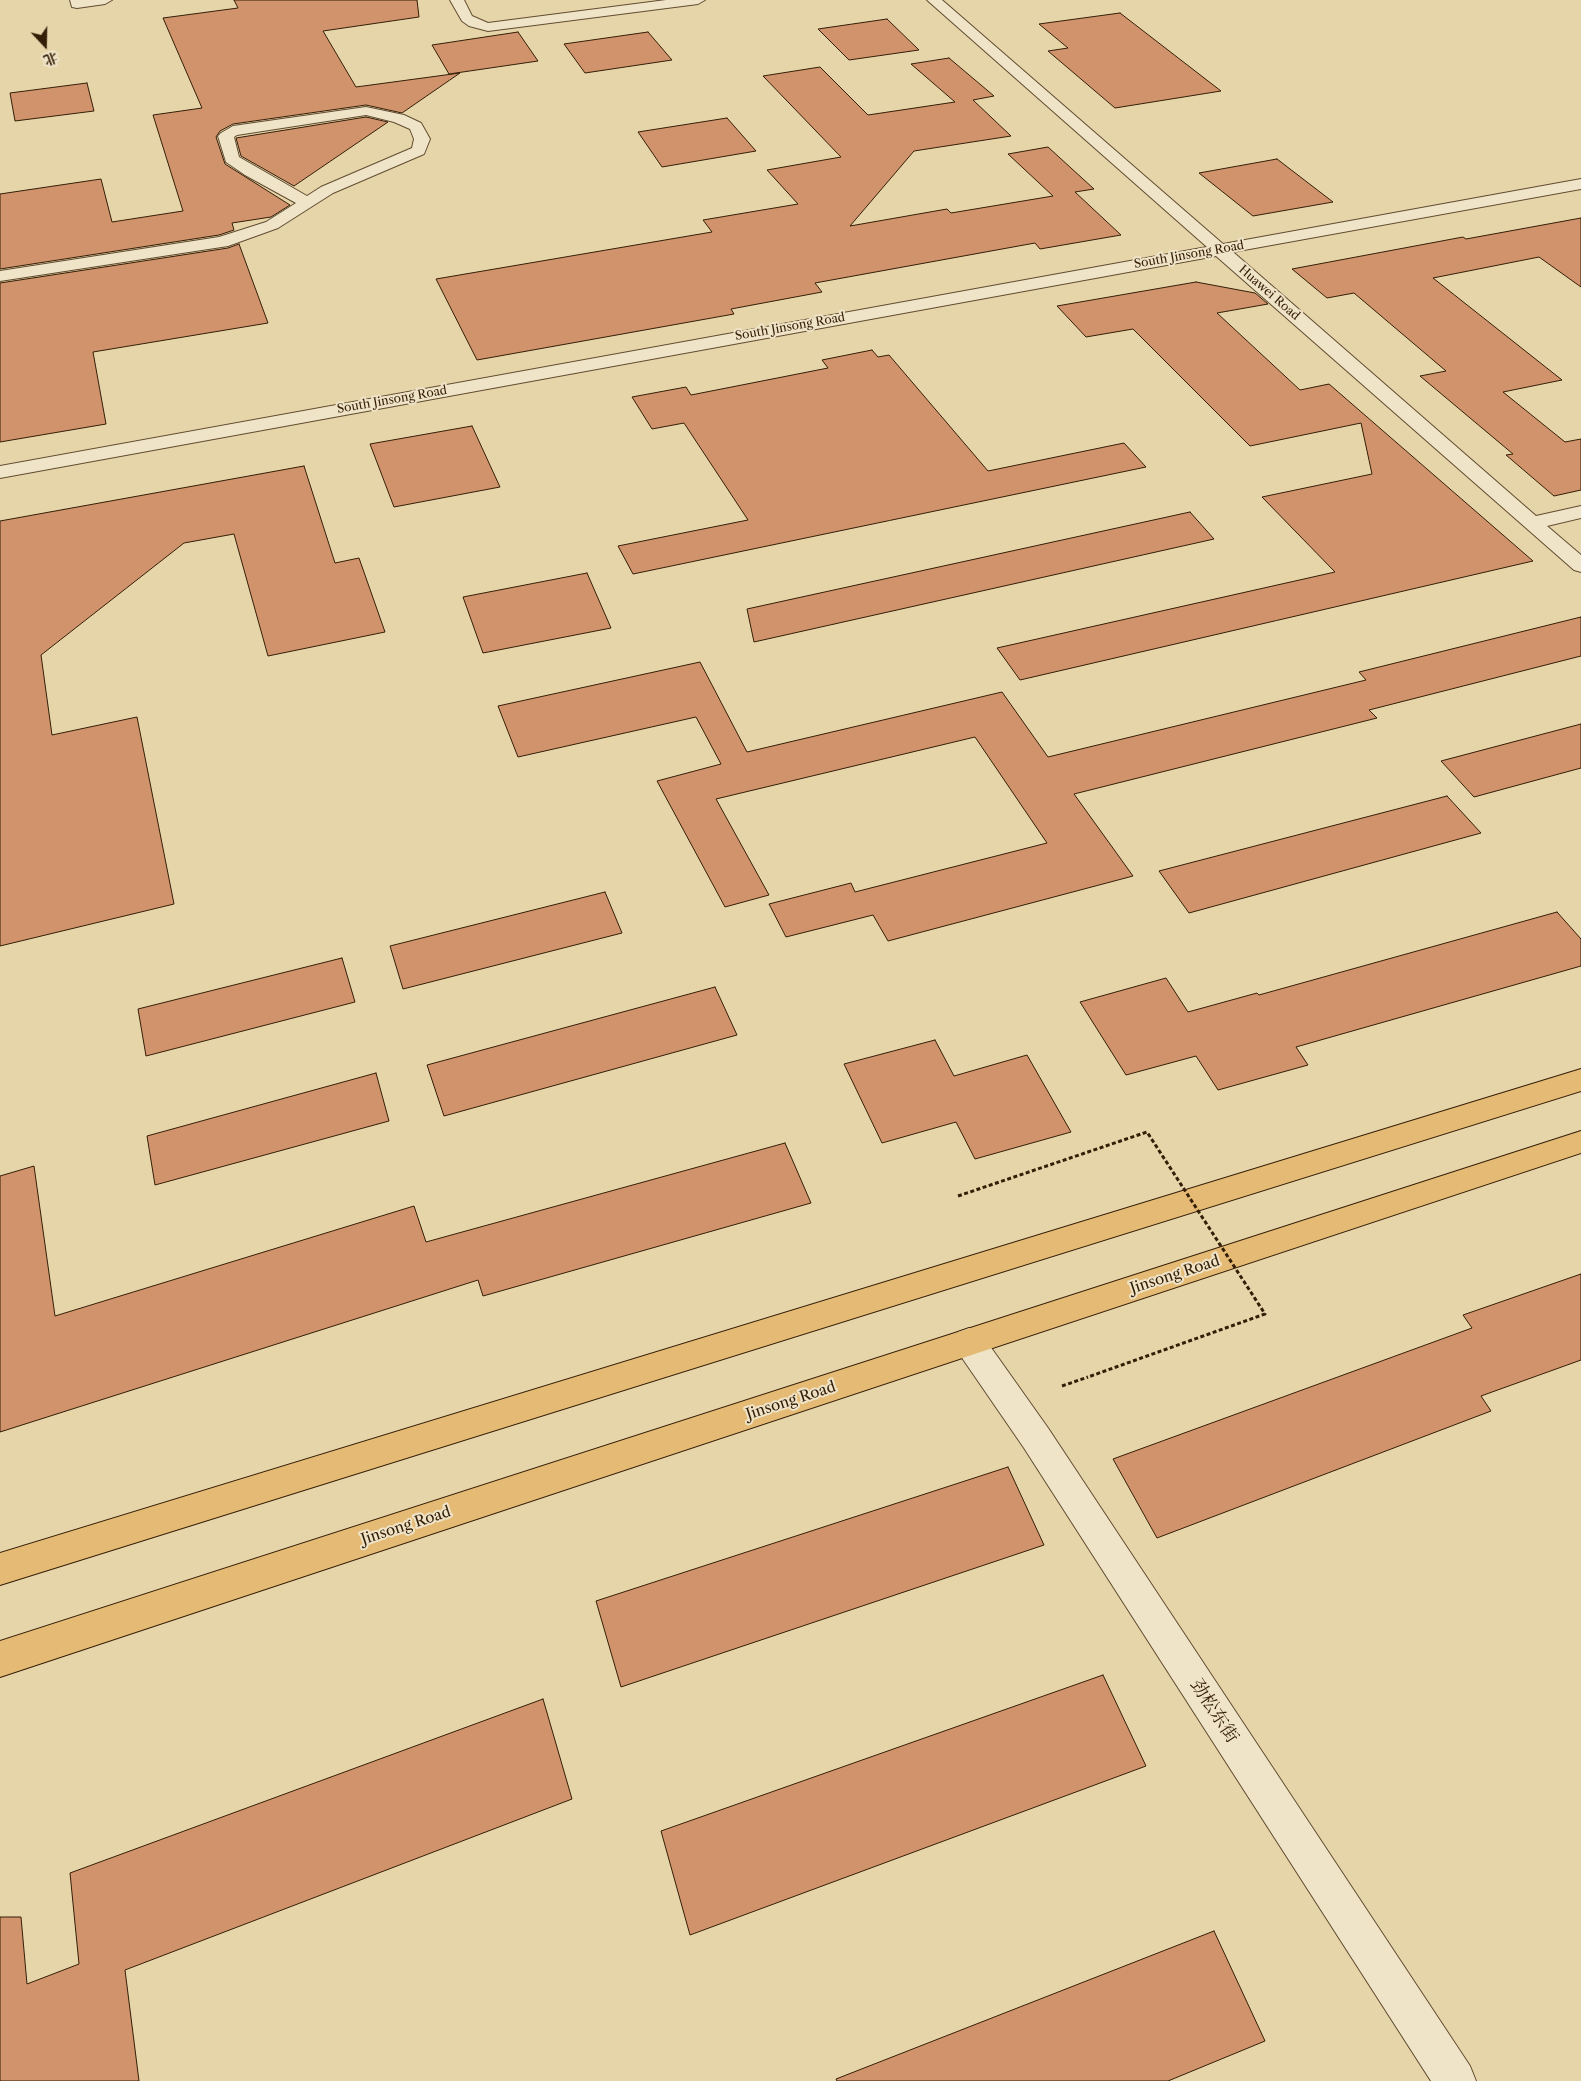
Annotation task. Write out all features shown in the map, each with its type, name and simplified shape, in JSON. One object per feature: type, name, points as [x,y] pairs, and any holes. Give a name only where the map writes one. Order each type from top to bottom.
[{"type":"main road","points":[[0,1570],[1581,1080]]},
{"type":"main road","name":"Jinsong Road","points":[[0,1659],[1581,1142]]},
{"type":"street","points":[[77,0],[77,4],[105,0]]},
{"type":"street","points":[[457,0],[467,18],[474,24],[488,27],[698,0]]},
{"type":"street","name":"Huawei Road","points":[[934,0],[1581,566]]},
{"type":"street","points":[[0,276],[222,242],[272,225],[327,190],[419,151],[422,138],[416,126],[399,118],[366,111],[233,131],[226,136],[232,159],[250,172],[307,202]]},
{"type":"street","name":"South Jinsong Road","points":[[0,472],[1581,184]]},
{"type":"street","points":[[1532,523],[1581,512]]},
{"type":"street","name":"劲松东街","points":[[969,1342],[1036,1438],[1455,2081]]},
{"type":"path","points":[[958,1196],[1148,1132],[1265,1314],[1062,1386]]},
{"type":"building","points":[[234,0],[417,0],[419,17],[323,31],[356,87],[460,73],[402,113],[366,105],[233,124],[220,131],[216,137],[225,164],[290,205],[271,217],[232,223],[234,230],[219,235],[0,269],[0,194],[101,179],[112,222],[183,211],[153,115],[202,108],[163,18],[238,8]]},
{"type":"building","points":[[1120,13],[1221,91],[1115,108],[1048,51],[1068,48],[1039,24]]},
{"type":"building","points":[[887,19],[919,50],[849,60],[818,29]]},
{"type":"building","points":[[518,32],[538,61],[449,74],[432,45]]},
{"type":"building","points":[[648,32],[672,60],[585,73],[564,44]]},
{"type":"building","points":[[949,58],[994,96],[973,100],[1011,136],[914,151],[850,226],[947,209],[951,213],[1053,196],[1008,154],[1048,147],[1094,189],[1075,192],[1121,235],[1040,249],[1035,243],[815,283],[822,292],[731,309],[734,314],[477,360],[436,279],[712,232],[703,220],[798,204],[767,170],[841,157],[763,76],[820,67],[868,115],[955,102],[911,64]]},
{"type":"building","points":[[87,83],[94,111],[15,121],[10,93]]},
{"type":"building","points":[[366,117],[388,122],[294,186],[241,156],[236,138]]},
{"type":"building","points":[[727,118],[756,151],[662,167],[638,132]]},
{"type":"building","points":[[1277,159],[1333,202],[1253,216],[1199,173]]},
{"type":"building","points":[[1581,218],[1581,287],[1539,257],[1433,278],[1562,380],[1503,392],[1565,442],[1581,439],[1581,490],[1554,496],[1506,455],[1513,454],[1420,376],[1446,371],[1354,293],[1327,298],[1292,269],[1463,237],[1466,239]]},
{"type":"building","points":[[239,244],[268,323],[93,352],[106,424],[0,442],[0,283],[228,248]]},
{"type":"building","points":[[1196,282],[1255,293],[1268,304],[1217,313],[1300,390],[1329,384],[1533,561],[1020,680],[997,648],[1335,572],[1262,497],[1372,474],[1361,423],[1250,446],[1133,329],[1086,337],[1057,306]]},
{"type":"building","points":[[872,350],[878,357],[889,355],[988,471],[1124,443],[1146,467],[633,574],[618,546],[748,520],[684,423],[652,429],[632,397],[686,387],[691,395],[828,368],[822,360]]},
{"type":"building","points":[[472,426],[500,487],[394,507],[370,444]]},
{"type":"building","points":[[304,466],[335,563],[359,558],[385,632],[268,656],[234,534],[184,543],[41,655],[52,735],[137,717],[174,904],[0,946],[0,521]]},
{"type":"building","points":[[1190,512],[1214,539],[754,642],[747,609]]},
{"type":"building","points":[[587,573],[611,628],[483,653],[463,597]]},
{"type":"building","points":[[1581,617],[1581,656],[1369,710],[1377,718],[1074,794],[1133,876],[888,941],[873,915],[786,937],[769,904],[851,883],[855,892],[1047,843],[975,737],[716,799],[769,895],[725,907],[657,781],[721,764],[696,717],[518,757],[498,706],[700,662],[747,752],[1002,692],[1048,757],[1366,680],[1359,672]]},
{"type":"building","points":[[1581,724],[1581,768],[1474,797],[1441,761]]},
{"type":"building","points":[[1447,796],[1481,833],[1189,913],[1159,871]]},
{"type":"building","points":[[605,892],[622,933],[403,989],[390,946]]},
{"type":"building","points":[[1557,912],[1581,939],[1581,966],[1296,1047],[1308,1065],[1218,1090],[1196,1056],[1126,1075],[1080,1002],[1166,978],[1188,1012],[1257,993],[1259,995]]},
{"type":"building","points":[[342,958],[355,1002],[146,1056],[138,1009]]},
{"type":"building","points":[[715,987],[737,1035],[444,1116],[427,1065]]},
{"type":"building","points":[[935,1040],[954,1076],[1027,1055],[1071,1132],[975,1159],[956,1122],[882,1143],[844,1064]]},
{"type":"building","points":[[376,1073],[389,1121],[155,1185],[147,1136]]},
{"type":"building","points":[[785,1143],[811,1203],[483,1296],[478,1280],[0,1432],[0,1176],[34,1166],[55,1316],[414,1206],[426,1242]]},
{"type":"building","points":[[1581,1274],[1581,1360],[1481,1396],[1491,1411],[1157,1538],[1113,1459],[1472,1328],[1463,1315]]},
{"type":"building","points":[[1008,1467],[1044,1545],[621,1687],[596,1601]]},
{"type":"building","points":[[1103,1675],[1146,1766],[690,1935],[661,1831]]},
{"type":"building","points":[[543,1699],[572,1799],[125,1970],[139,2081],[0,2081],[0,1917],[21,1917],[27,1984],[79,1964],[70,1873]]},
{"type":"building","points":[[1214,1931],[1265,2041],[1168,2081],[837,2081],[836,2079]]}]
